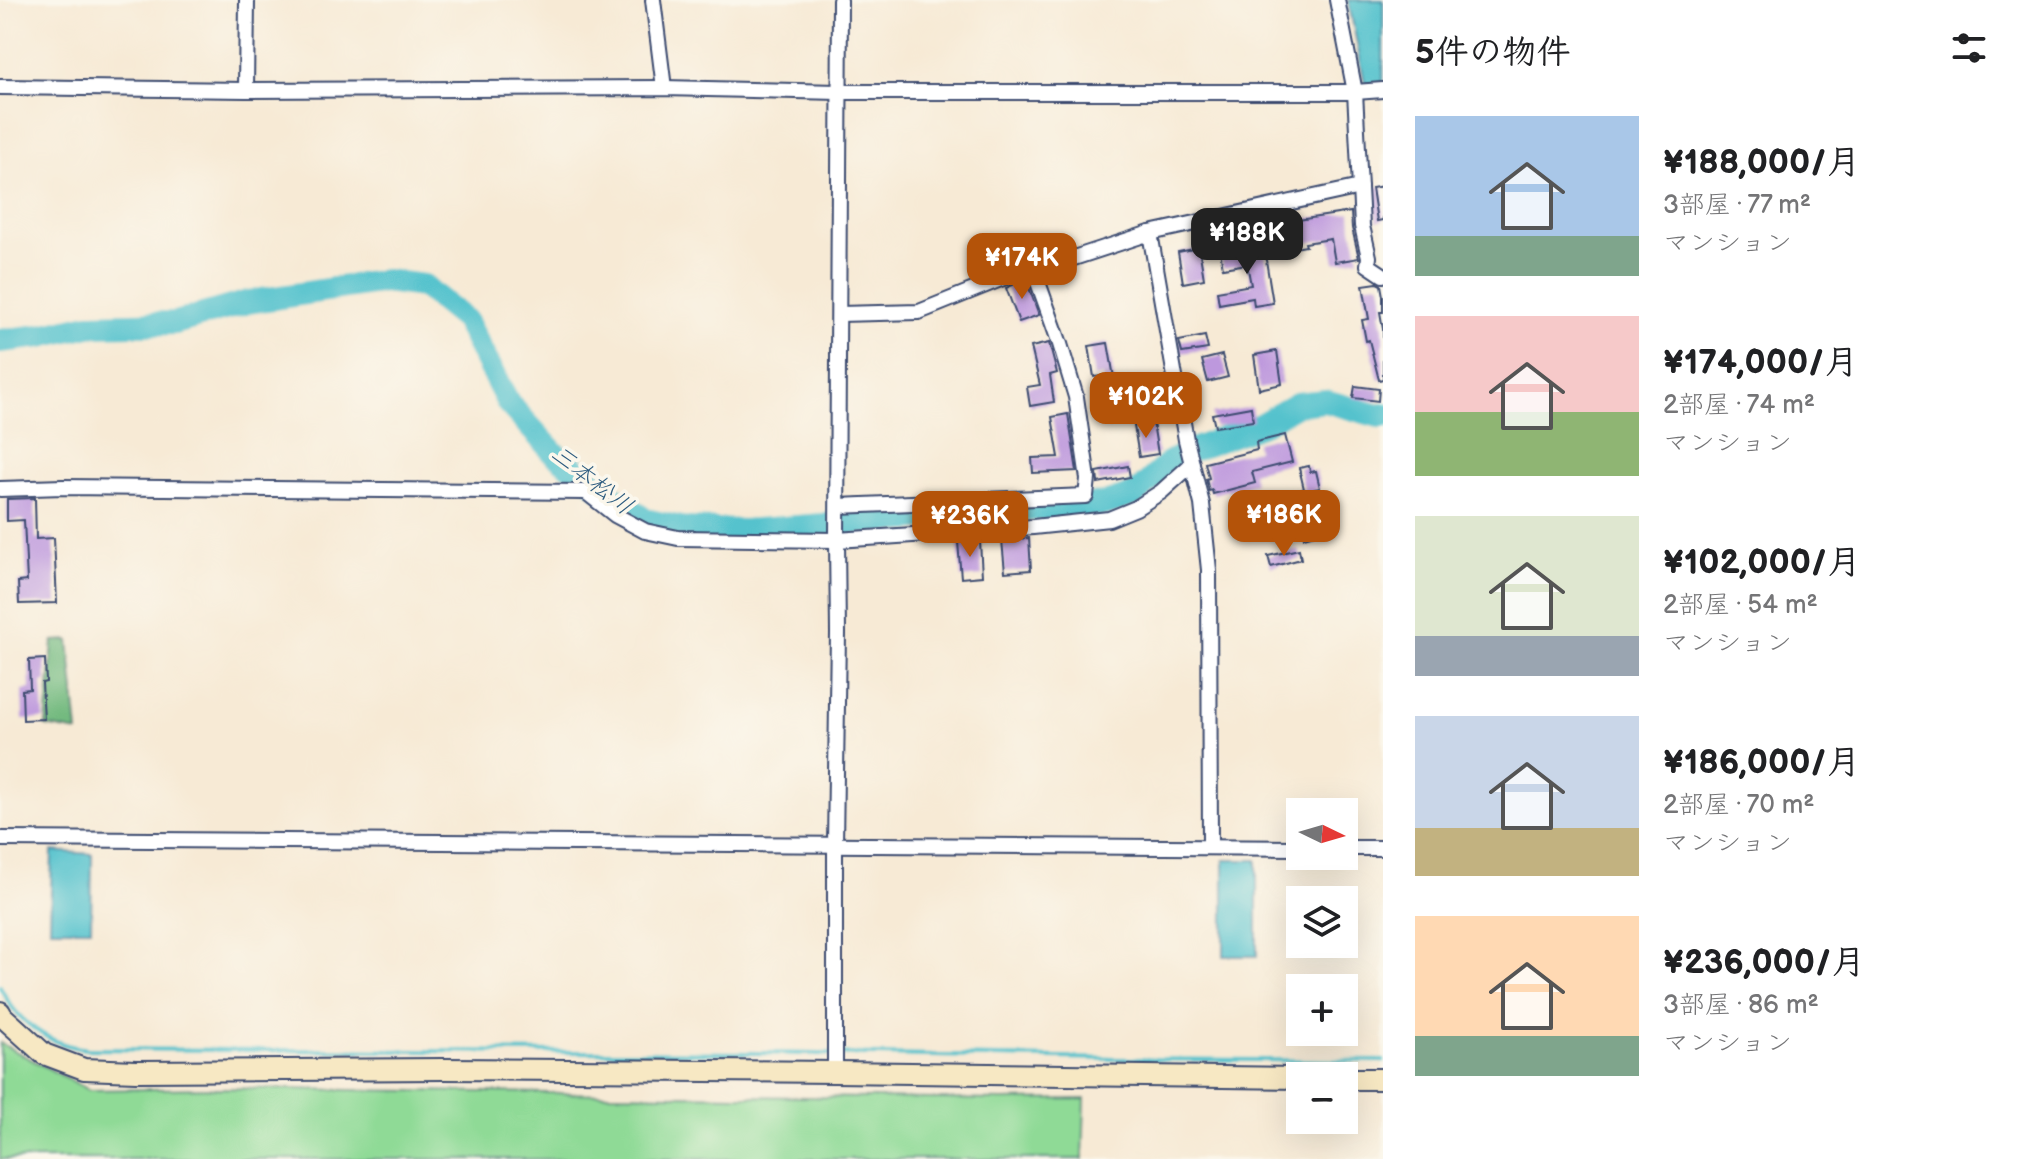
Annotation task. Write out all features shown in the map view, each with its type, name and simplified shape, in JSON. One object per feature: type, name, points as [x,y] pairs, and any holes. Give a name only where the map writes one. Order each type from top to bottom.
[{"type":"street","points":[[246,90],[247,0]]},
{"type":"street","points":[[653,0],[664,88]]},
{"type":"street","points":[[835,1072],[840,0]]},
{"type":"street","points":[[1337,0],[1355,92],[1362,226],[1376,256],[1368,265],[1383,275]]},
{"type":"street","points":[[0,87],[246,90],[664,88],[839,92],[1383,90]]},
{"type":"street","points":[[839,314],[919,312],[1023,270],[1034,271],[1150,233],[1360,187]]},
{"type":"street","points":[[1150,233],[1186,440],[1202,504],[1209,570],[1210,847]]},
{"type":"street","points":[[838,506],[1086,496],[1088,479],[1076,397],[1034,271]]},
{"type":"street","points":[[0,489],[586,492],[615,515],[645,531],[678,538],[837,540],[1109,519],[1136,508],[1161,492],[1192,464]]},
{"type":"street","points":[[0,839],[1286,848]]},
{"type":"street","points":[[1358,848],[1383,848]]},
{"type":"street","points":[[0,1012],[44,1054],[84,1069],[444,1069],[1286,1078]]},
{"type":"street","points":[[1358,1079],[1383,1079]]},
{"type":"green space","points":[[69,640],[78,732],[46,726],[53,641]]},
{"type":"green space","points":[[0,1043],[89,1090],[216,1088],[1085,1099],[1083,1159],[0,1159]]},
{"type":"water","points":[[1348,0],[1383,0],[1383,82],[1365,84]]},
{"type":"water","points":[[52,851],[92,854],[91,929],[50,929]]},
{"type":"water","points":[[1224,860],[1257,860],[1257,956],[1224,956]]},
{"type":"building","points":[[1383,186],[1383,220],[1377,221],[1372,188]]},
{"type":"building","points":[[1351,212],[1359,258],[1335,262],[1331,239],[1283,250],[1278,223]]},
{"type":"building","points":[[1236,242],[1237,253],[1264,248],[1273,303],[1254,306],[1253,298],[1219,304],[1217,291],[1251,285],[1247,264],[1223,268],[1219,245]]},
{"type":"building","points":[[1199,248],[1204,279],[1183,283],[1178,252]]},
{"type":"building","points":[[1024,280],[1039,315],[1019,322],[1006,288]]},
{"type":"building","points":[[1363,285],[1381,285],[1383,296],[1383,312],[1380,312],[1383,379],[1379,380],[1362,320],[1369,319]]},
{"type":"building","points":[[1205,336],[1208,349],[1182,353],[1179,341]]},
{"type":"building","points":[[1049,343],[1057,373],[1050,375],[1054,402],[1030,406],[1027,387],[1040,385],[1031,347]]},
{"type":"building","points":[[1108,343],[1116,389],[1124,387],[1130,419],[1110,423],[1102,376],[1094,377],[1089,346]]},
{"type":"building","points":[[1277,351],[1282,384],[1259,389],[1254,355]]},
{"type":"building","points":[[1222,355],[1228,377],[1208,382],[1202,360]]},
{"type":"building","points":[[1166,382],[1171,414],[1156,418],[1148,386]]},
{"type":"building","points":[[1355,386],[1379,389],[1378,401],[1353,398]]},
{"type":"building","points":[[1251,407],[1253,421],[1215,427],[1212,414]]},
{"type":"building","points":[[1068,414],[1077,471],[1033,473],[1032,458],[1059,457],[1052,417]]},
{"type":"building","points":[[1153,423],[1158,454],[1139,457],[1134,426]]},
{"type":"building","points":[[1285,435],[1292,462],[1252,472],[1255,483],[1213,494],[1212,490],[1209,491],[1205,463],[1257,450],[1256,442]]},
{"type":"building","points":[[1128,466],[1130,477],[1098,483],[1097,472]]},
{"type":"building","points":[[1309,466],[1310,472],[1316,471],[1320,488],[1315,489],[1325,531],[1304,537],[1295,506],[1268,513],[1264,499],[1304,489],[1299,468]]},
{"type":"building","points":[[35,498],[36,539],[54,538],[57,603],[19,604],[18,582],[27,581],[24,520],[7,521],[7,499]]},
{"type":"building","points":[[1029,538],[1031,570],[1005,572],[1002,540]]},
{"type":"building","points":[[980,541],[982,576],[961,578],[958,542]]},
{"type":"building","points":[[1299,549],[1301,559],[1271,567],[1268,556]]},
{"type":"building","points":[[45,659],[46,682],[42,683],[44,719],[23,720],[22,690],[30,689],[29,660]]},
{"type":"waterway","name":"三本松川","points":[[0,341],[89,325],[175,323],[248,302],[385,281],[423,286],[465,320],[508,403],[555,454],[645,520],[685,529],[744,531],[1105,504],[1136,494],[1169,463],[1192,450],[1260,425],[1297,404],[1325,401],[1383,415]]},
{"type":"waterway","points":[[0,986],[15,1010],[35,1030],[60,1043],[88,1049],[1383,1061]]}]
